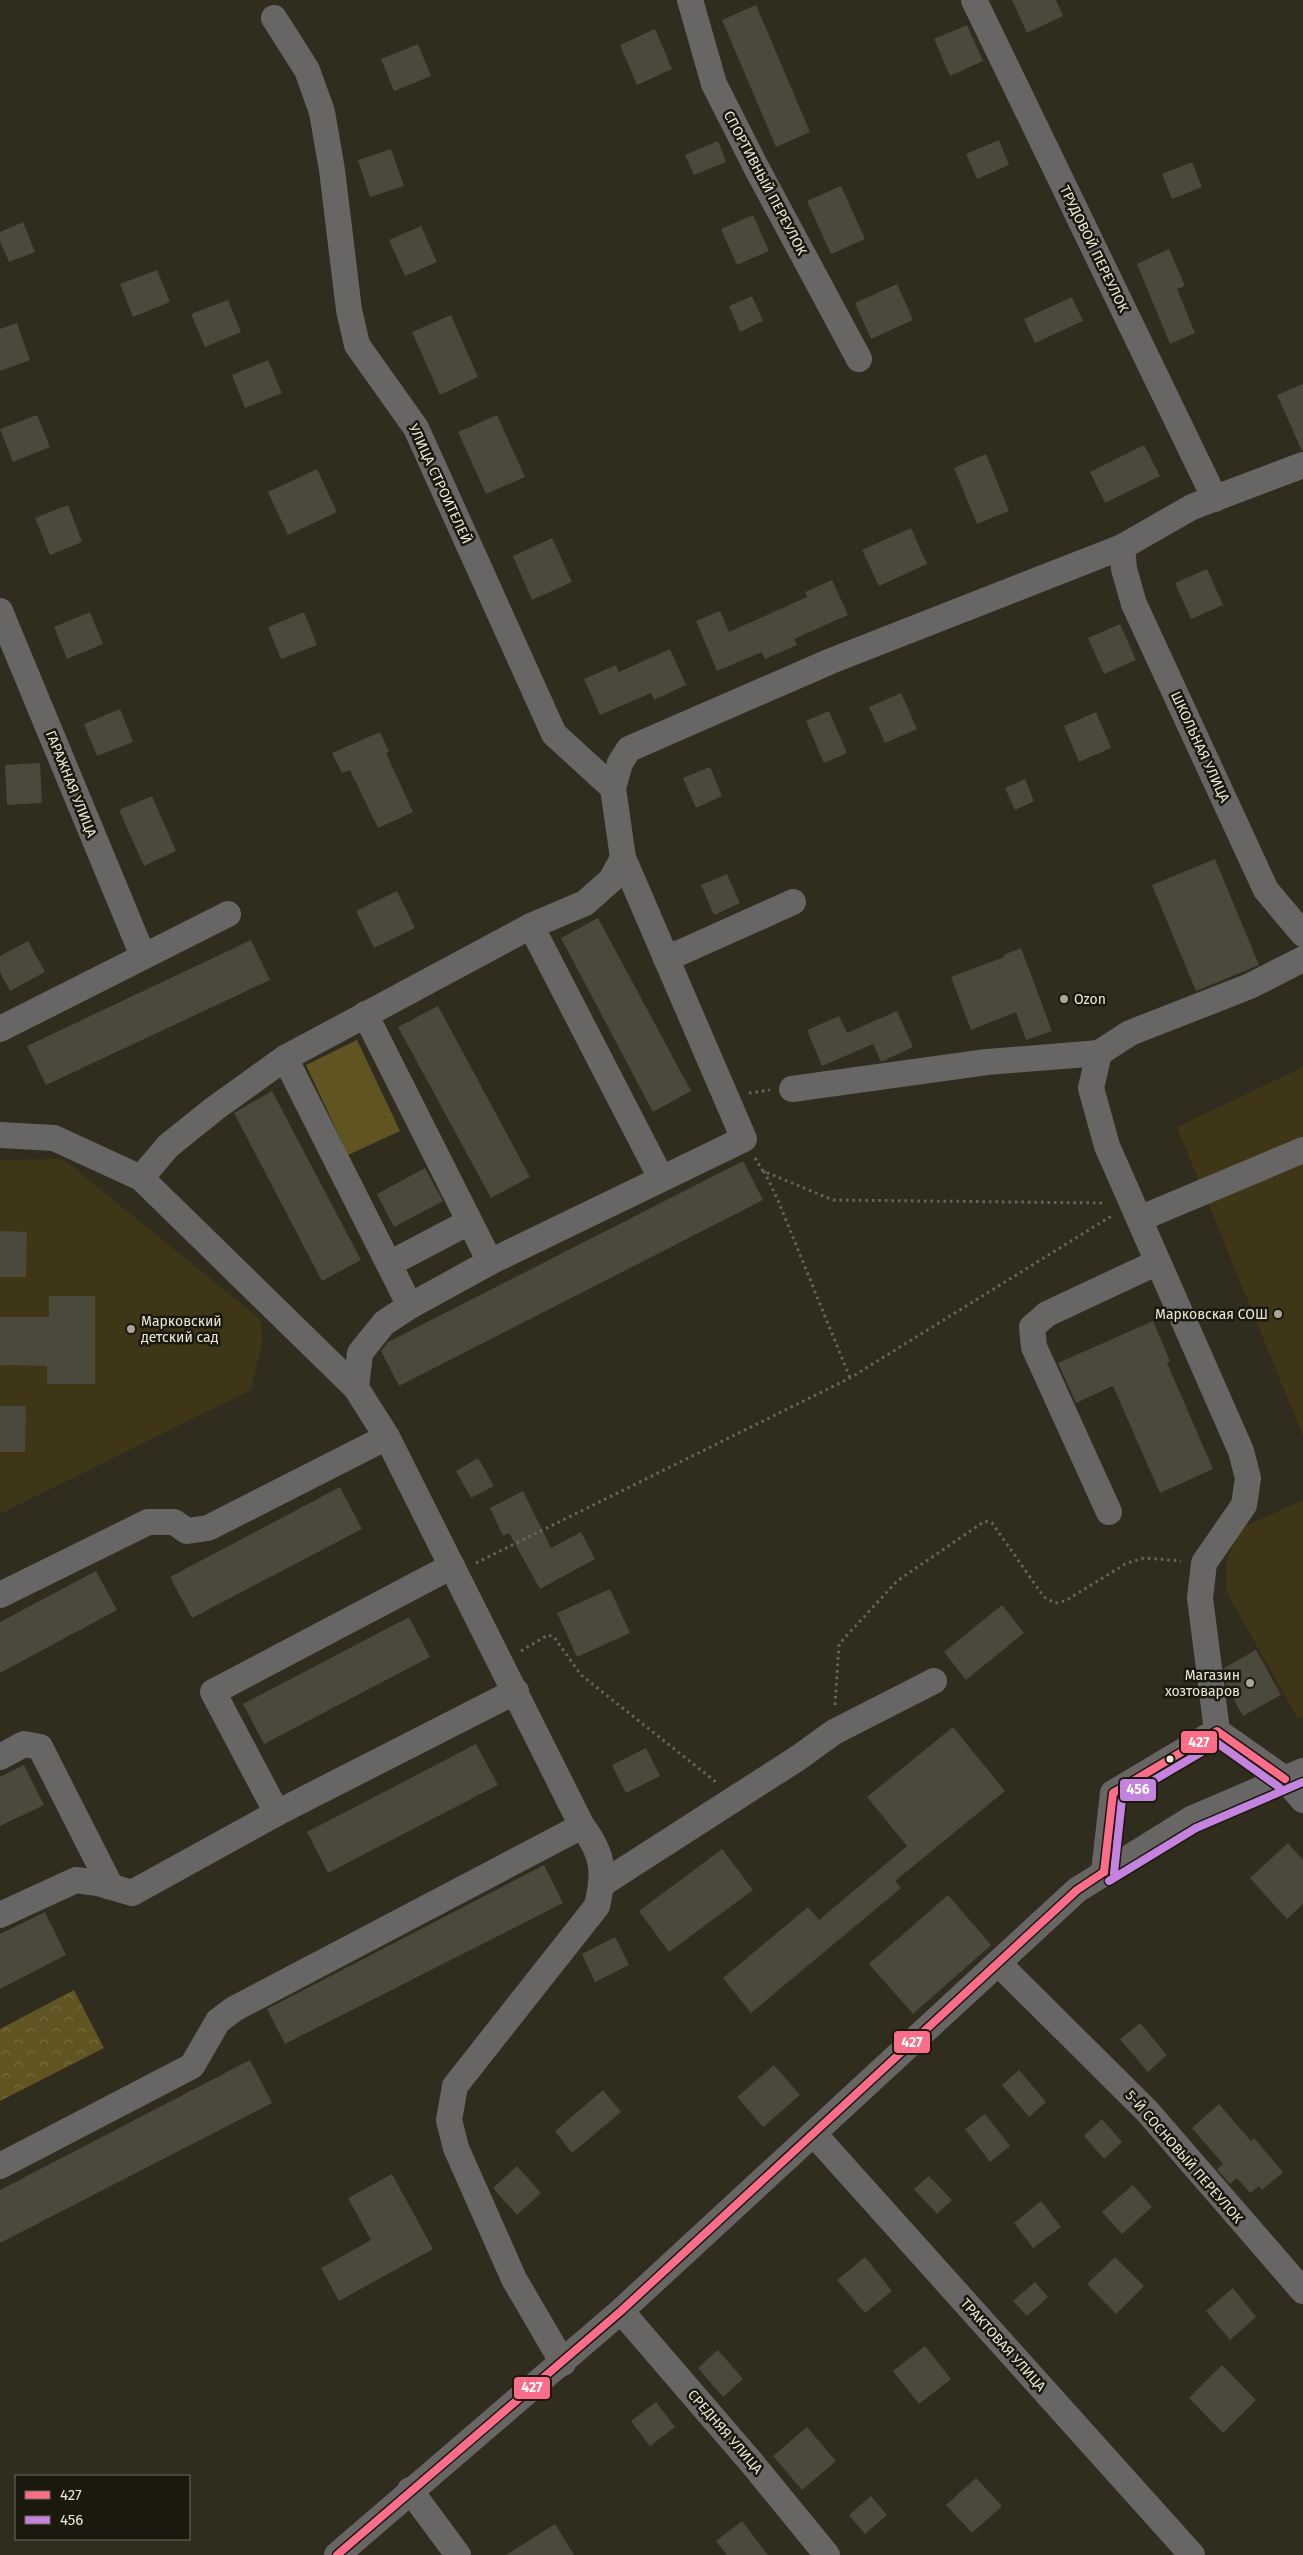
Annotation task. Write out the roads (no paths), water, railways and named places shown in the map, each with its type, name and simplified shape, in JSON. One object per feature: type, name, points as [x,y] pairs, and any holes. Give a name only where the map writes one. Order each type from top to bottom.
[{"type":"street","name":"СПОРТИВНЫЙ ПЕРЕУЛОК","points":[[690,0],[714,84],[760,176],[859,359]]},
{"type":"street","name":"ТРУДОВОЙ ПЕРЕУЛОК","points":[[974,0],[1215,498]]},
{"type":"street","name":"УЛИЦА СТРОИТЕЛЕЙ","points":[[274,18],[307,70],[322,112],[332,170],[349,310],[357,345],[416,428],[554,734],[613,788]]},
{"type":"street","points":[[356,1388],[360,1353],[384,1323],[410,1306],[490,1262],[660,1178],[744,1139],[623,858],[613,788],[620,763],[629,749],[648,739],[831,662],[1122,548],[1192,508],[1303,465]]},
{"type":"street","name":"ШКОЛЬНАЯ УЛИЦА","points":[[1122,548],[1124,569],[1134,604],[1266,890],[1303,934]]},
{"type":"street","name":"ГАРАЖНАЯ УЛИЦА","points":[[0,610],[143,956]]},
{"type":"street","points":[[141,1178],[168,1146],[214,1109],[285,1058],[531,926],[585,903],[610,880],[623,858]]},
{"type":"street","points":[[666,958],[793,902]]},
{"type":"street","points":[[0,1028],[228,914]]},
{"type":"street","points":[[531,926],[660,1178]]},
{"type":"street","points":[[792,1089],[987,1062],[1099,1053],[1130,1033],[1250,986],[1303,958]]},
{"type":"street","points":[[365,1014],[490,1262]]},
{"type":"street","points":[[1099,1053],[1091,1088],[1107,1146],[1241,1451],[1248,1478],[1244,1505],[1204,1563],[1200,1598],[1217,1731]]},
{"type":"street","points":[[285,1058],[410,1306]]},
{"type":"street","points":[[0,1135],[54,1138],[141,1178],[356,1388],[387,1437],[582,1826],[594,1842],[602,1863],[602,1884],[597,1906],[455,2086],[450,2120],[456,2148],[514,2279],[563,2363]]},
{"type":"street","points":[[1136,1211],[1303,1150]]},
{"type":"street","points":[[389,1264],[469,1222]]},
{"type":"street","points":[[1109,1512],[1034,1347],[1032,1327],[1047,1314],[1158,1262]]},
{"type":"street","points":[[0,1594],[148,1522],[174,1522],[186,1531],[208,1528],[387,1437]]},
{"type":"street","points":[[277,1813],[213,1692],[454,1570]]},
{"type":"street","points":[[602,1884],[798,1758],[834,1732],[934,1681]]},
{"type":"street","points":[[0,1915],[76,1880],[132,1893],[277,1813],[516,1691]]},
{"type":"street","points":[[1217,1731],[1294,1775],[1303,1800]]},
{"type":"street","points":[[1104,1872],[1113,1794],[1217,1731]]},
{"type":"street","points":[[0,1757],[24,1744],[40,1747],[111,1887]]},
{"type":"street","points":[[337,2555],[410,2490],[563,2363],[621,2311],[1078,1890],[1191,1819],[1294,1775]]},
{"type":"street","points":[[0,2166],[192,2066],[218,2021],[234,2009],[582,1826]]},
{"type":"street","name":"5-Й СОСНОВЫЙ ПЕРЕУЛОК","points":[[998,1963],[1147,2111],[1303,2291]]},
{"type":"street","name":"ТРАКТОВАЯ УЛИЦА","points":[[814,2134],[1192,2555]]},
{"type":"street","name":"СРЕДНЯЯ УЛИЦА","points":[[621,2311],[751,2462],[827,2555]]},
{"type":"street","points":[[410,2490],[458,2555]]},
{"type":"place","name":"Ozon","points":[[1064,999]]},
{"type":"place","name":"Марковская СОШ","points":[[1278,1314]]},
{"type":"place","name":"Марковский детский сад","points":[[131,1329]]},
{"type":"place","name":"Магазин хозтоваров","points":[[1250,1683]]}]
